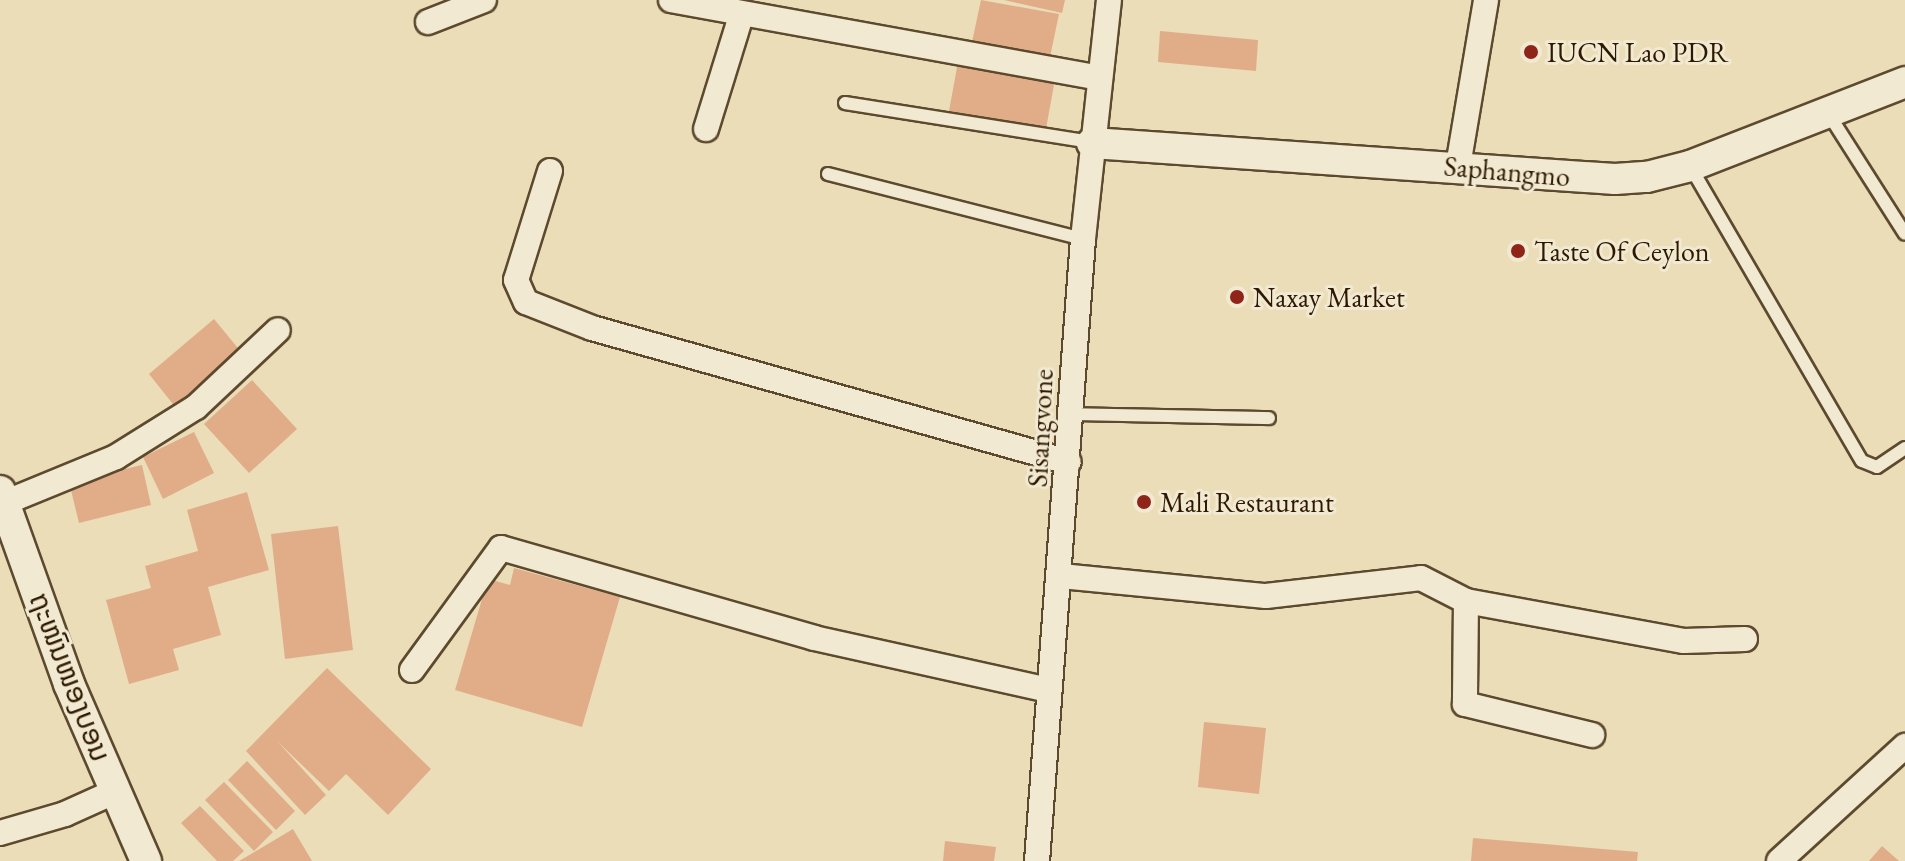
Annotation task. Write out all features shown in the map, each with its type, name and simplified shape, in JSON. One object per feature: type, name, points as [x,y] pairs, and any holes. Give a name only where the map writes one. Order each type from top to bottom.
[{"type":"street","points":[[428,22],[484,0]]},
{"type":"street","points":[[671,0],[1100,78]]},
{"type":"street","name":"Sisangvone","points":[[1037,861],[1061,576],[1083,239],[1109,0]]},
{"type":"street","points":[[1458,166],[1486,0]]},
{"type":"street","points":[[706,129],[742,13]]},
{"type":"street","name":"Saphangmo","points":[[1092,143],[1615,179],[1690,166],[1905,82]]},
{"type":"street","points":[[550,171],[516,280],[526,302],[592,328],[1068,462]]},
{"type":"street","points":[[2,497],[116,457],[196,407],[278,330]]},
{"type":"street","name":"ຖະໜົນໜອງບອນ","points":[[2,497],[69,684],[146,861]]},
{"type":"street","points":[[412,670],[501,548],[814,638],[1049,690]]},
{"type":"street","points":[[1061,576],[1266,596],[1421,578],[1466,601],[1684,641],[1745,639]]},
{"type":"street","points":[[1466,601],[1465,704],[1592,735]]},
{"type":"street","points":[[1788,857],[1905,746]]},
{"type":"street","points":[[0,833],[65,814],[116,791]]},
{"type":"lane","points":[[845,103],[1092,143]]},
{"type":"lane","points":[[1828,113],[1905,234]]},
{"type":"lane","points":[[1690,166],[1862,461],[1877,467],[1905,448]]},
{"type":"lane","points":[[828,174],[1083,239]]},
{"type":"lane","points":[[1070,414],[1269,418]]},
{"type":"building","points":[[981,0],[1059,14],[1050,57],[972,42]]},
{"type":"building","points":[[1004,0],[1065,0],[1062,13]]},
{"type":"building","points":[[1160,31],[1258,40],[1256,71],[1158,62]]},
{"type":"building","points":[[958,62],[1055,79],[1046,129],[949,111]]},
{"type":"building","points":[[214,319],[242,353],[176,408],[149,374]]},
{"type":"building","points":[[252,380],[297,429],[249,473],[204,424]]},
{"type":"building","points":[[194,432],[214,473],[163,499],[143,457]]},
{"type":"building","points":[[142,465],[151,505],[79,523],[69,482]]},
{"type":"building","points":[[247,492],[269,570],[208,587],[221,635],[173,649],[179,670],[129,684],[106,600],[151,588],[145,566],[198,551],[187,510]]},
{"type":"building","points":[[338,526],[353,650],[285,659],[271,534]]},
{"type":"building","points":[[514,568],[620,597],[582,727],[455,690],[488,579],[510,585]]},
{"type":"building","points":[[327,668],[431,769],[388,815],[346,774],[329,791],[278,742],[326,795],[305,815],[246,751]]},
{"type":"building","points":[[1204,722],[1266,728],[1259,794],[1198,787]]},
{"type":"building","points":[[247,761],[295,811],[276,830],[228,780]]},
{"type":"building","points":[[224,782],[273,832],[254,851],[205,800]]},
{"type":"building","points":[[200,806],[244,851],[233,861],[217,861],[181,823]]},
{"type":"building","points":[[293,829],[312,861],[239,861],[246,857]]},
{"type":"building","points":[[1473,838],[1638,852],[1637,861],[1471,861]]},
{"type":"building","points":[[945,841],[996,847],[994,861],[943,861]]},
{"type":"building","points":[[1882,846],[1899,861],[1869,861]]},
{"type":"place","name":"IUCN Lao PDR","points":[[1531,52]]},
{"type":"place","name":"Taste Of Ceylon","points":[[1518,251]]},
{"type":"place","name":"Naxay Market","points":[[1237,297]]},
{"type":"place","name":"Mali Restaurant","points":[[1144,502]]}]
